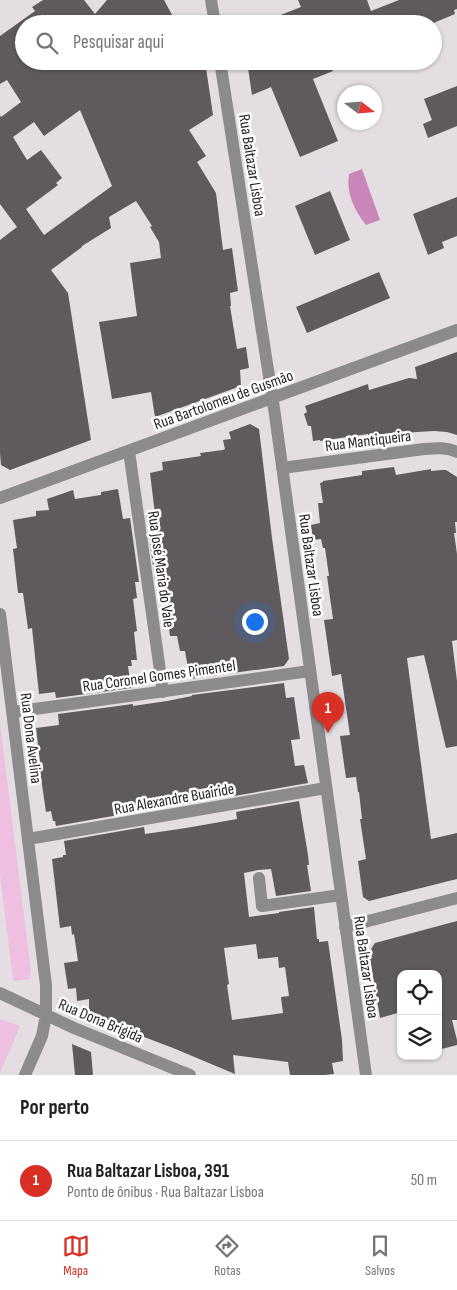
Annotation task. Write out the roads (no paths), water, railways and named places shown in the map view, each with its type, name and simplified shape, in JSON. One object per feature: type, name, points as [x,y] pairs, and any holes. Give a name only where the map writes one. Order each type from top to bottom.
[{"type":"street","points":[[211,0],[213,15]]},
{"type":"street","name":"Rua Baltazar Lisboa","points":[[221,70],[272,398],[366,1075]]},
{"type":"street","name":"Rua Bartolomeu de Gusmão","points":[[0,498],[457,330]]},
{"type":"street","name":"Rua Mantiqueira","points":[[282,468],[424,449],[442,448],[457,452]]},
{"type":"street","name":"Rua José Maria do Vale","points":[[129,451],[163,692]]},
{"type":"street","name":"Rua Dona Avelina","points":[[0,614],[3,666],[13,712],[46,985],[46,1014],[42,1036],[25,1075]]},
{"type":"street","name":"Rua Coronel Gomes Pimentel","points":[[13,712],[310,671]]},
{"type":"street","name":"Rua Alexandre Buairide","points":[[28,839],[326,788]]},
{"type":"street","points":[[259,878],[262,906],[341,895]]},
{"type":"street","points":[[346,927],[457,898]]},
{"type":"street","name":"Rua Dona Brígida","points":[[0,993],[74,1028],[190,1075]]},
{"type":"place","name":"Rua Baltazar Lisboa, 391","points":[[328,733]]}]
